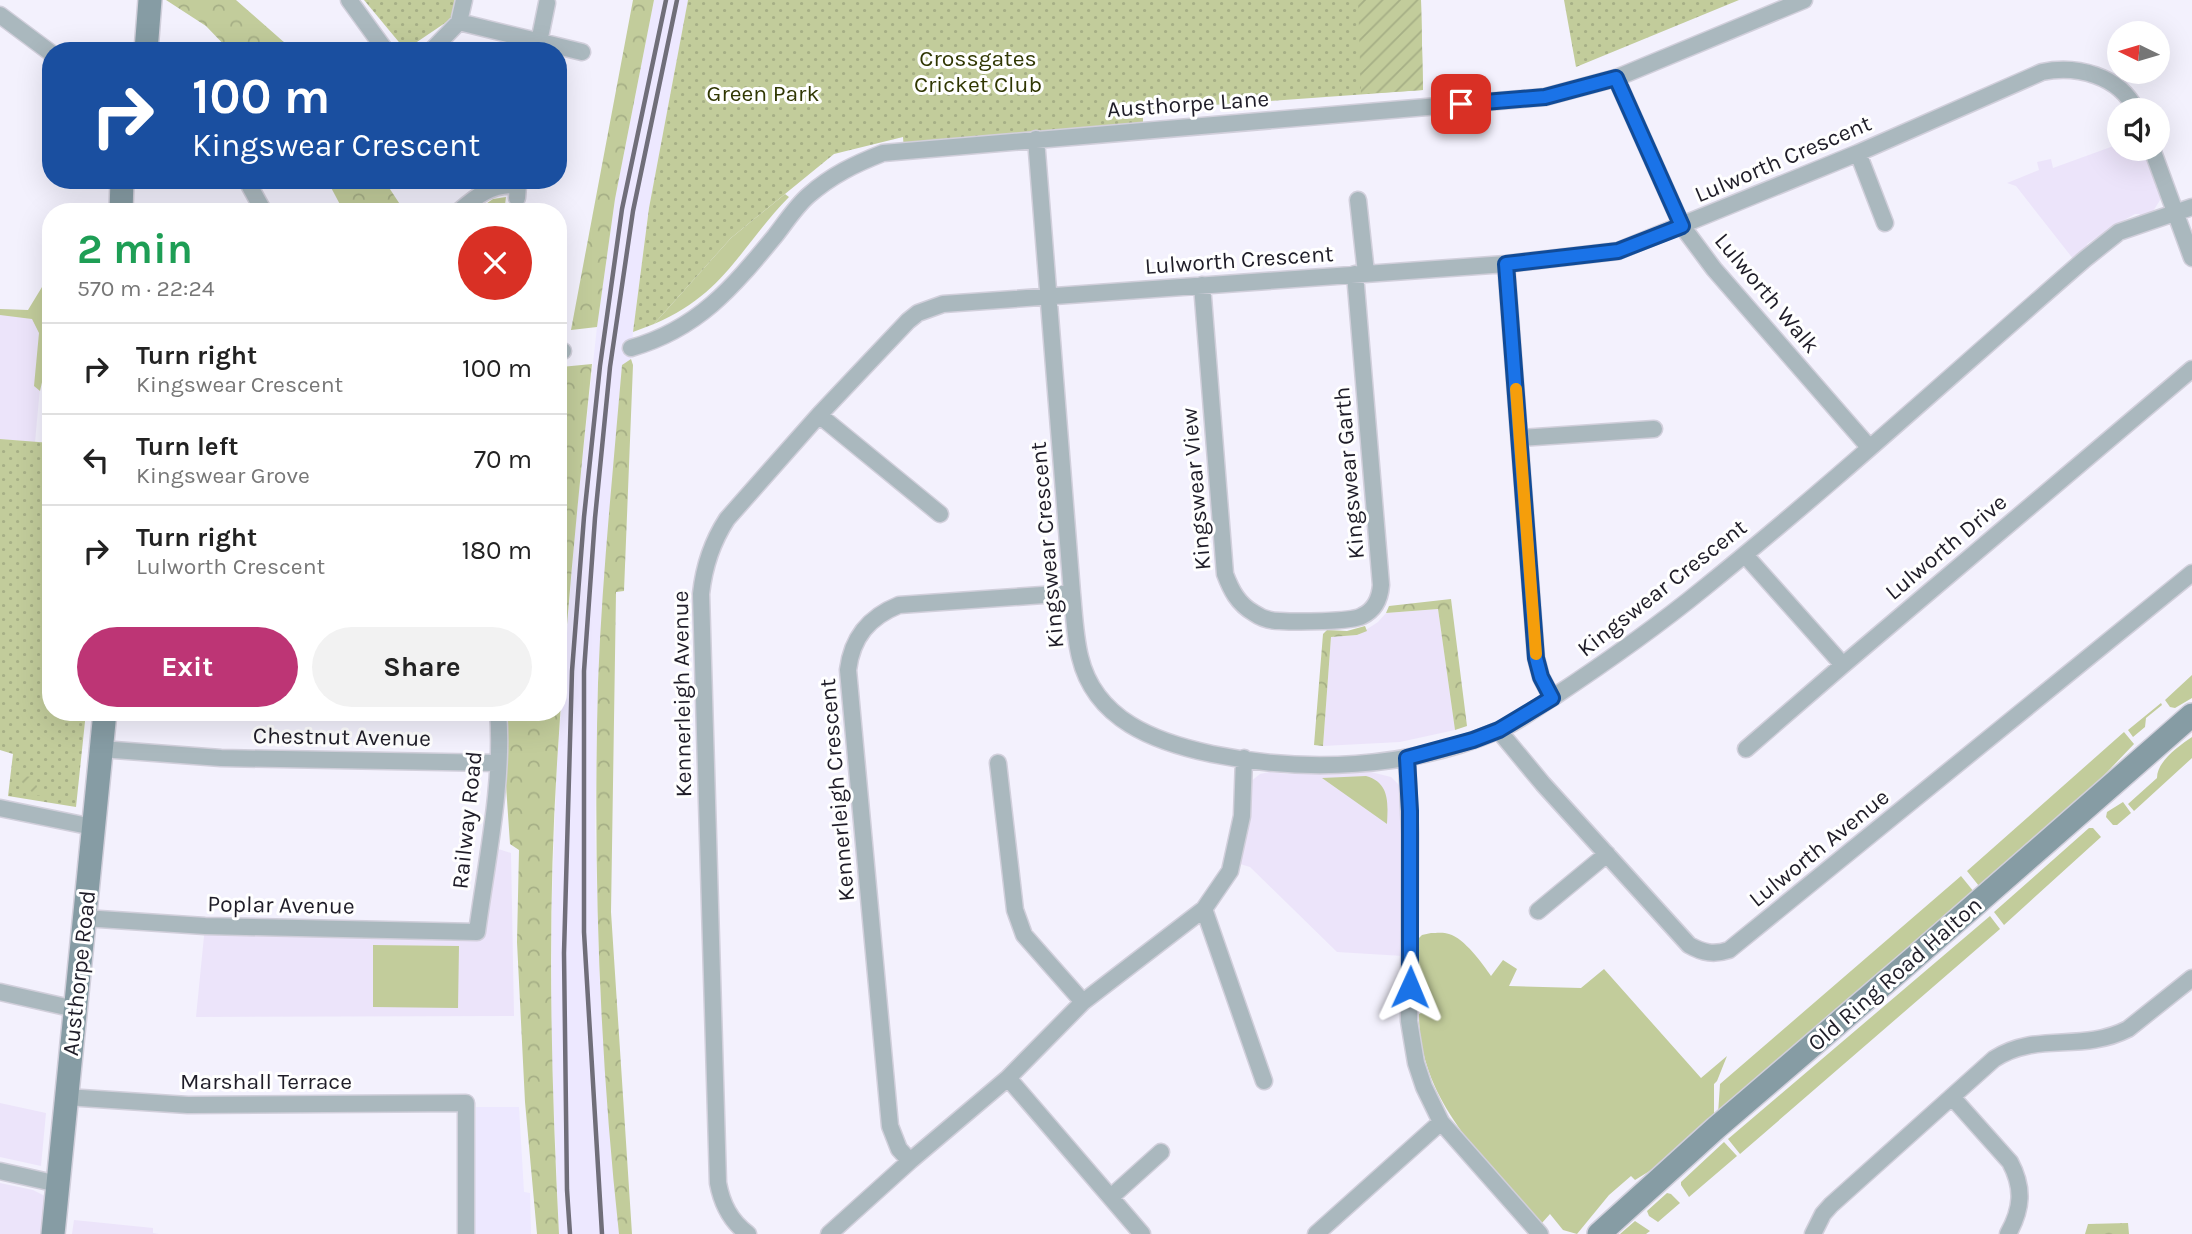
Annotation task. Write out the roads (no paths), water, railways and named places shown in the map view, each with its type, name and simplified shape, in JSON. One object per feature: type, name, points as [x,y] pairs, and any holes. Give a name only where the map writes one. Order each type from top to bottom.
[{"type":"main road","points":[[147,42],[150,0]]},
{"type":"main road","name":"Old Ring Road Halton","points":[[1599,1234],[1716,1128],[2192,715]]},
{"type":"main road","name":"Austhorpe Road","points":[[53,1234],[105,721]]},
{"type":"street","points":[[349,0],[379,42]]},
{"type":"street","points":[[440,42],[459,22],[464,0]]},
{"type":"street","name":"Austhorpe Lane","points":[[631,348],[676,331],[708,310],[748,269],[808,196],[845,168],[883,153],[1545,97],[1616,78],[1804,0]]},
{"type":"street","points":[[539,42],[547,3]]},
{"type":"street","points":[[0,15],[42,46]]},
{"type":"street","points":[[459,22],[535,42]]},
{"type":"street","points":[[567,49],[582,52]]},
{"type":"street","name":"Lulworth Crescent","points":[[1048,295],[1506,264],[1618,251],[1858,153],[2042,72],[2081,71],[2105,80],[2127,98]]},
{"type":"street","name":"Lulworth Walk","points":[[1616,78],[1682,226],[1714,269],[1869,447]]},
{"type":"street","name":"Kingswear Crescent","points":[[1036,139],[1072,593],[1082,665],[1092,688],[1116,716],[1136,730],[1171,744],[1244,758],[1324,765],[1407,758],[1473,740],[1499,730],[1552,698],[1652,630],[1745,555],[2119,232],[2192,206]]},
{"type":"street","points":[[1858,153],[1885,223]]},
{"type":"street","points":[[2157,161],[2192,258]]},
{"type":"street","points":[[465,203],[477,189]]},
{"type":"street","points":[[517,198],[518,189]]},
{"type":"street","name":"Kingswear Garth","points":[[1319,620],[1363,616],[1377,603],[1380,594],[1360,274],[1358,200]]},
{"type":"street","points":[[1506,264],[1536,658],[1541,677],[1552,698]]},
{"type":"street","name":"Kingswear View","points":[[1202,285],[1225,574],[1229,586],[1244,607],[1267,619],[1319,620]]},
{"type":"street","name":"Kennerleigh Avenue","points":[[748,1234],[725,1208],[718,1183],[701,594],[707,560],[726,519],[819,415],[918,313],[943,304],[1048,295]]},
{"type":"street","name":"Lulworth Drive","points":[[1746,749],[2192,369]]},
{"type":"street","points":[[819,415],[940,514]]},
{"type":"street","points":[[1520,438],[1654,429]]},
{"type":"street","points":[[1745,555],[1843,665]]},
{"type":"street","name":"Lulworth Avenue","points":[[1499,730],[1689,945],[1708,953],[1729,950],[2192,573]]},
{"type":"street","name":"Kennerleigh Crescent","points":[[910,1161],[899,1149],[890,1126],[848,670],[850,657],[859,634],[867,624],[887,609],[899,605],[1072,593]]},
{"type":"street","name":"Railway Road","points":[[477,932],[495,802],[498,721]]},
{"type":"street","name":"Chestnut Avenue","points":[[101,750],[221,758],[497,763]]},
{"type":"street","points":[[829,1234],[1008,1078],[1083,1002],[1204,909],[1230,871],[1242,816],[1244,758]]},
{"type":"street","points":[[1407,758],[1410,811],[1409,1021],[1416,1063],[1427,1096],[1441,1122],[1540,1234]]},
{"type":"street","points":[[998,763],[1018,923],[1024,934],[1083,1002]]},
{"type":"street","points":[[0,807],[93,827]]},
{"type":"street","points":[[1538,911],[1606,854]]},
{"type":"street","points":[[1204,909],[1264,1081]]},
{"type":"street","name":"Poplar Avenue","points":[[84,918],[205,926],[477,932]]},
{"type":"street","points":[[1813,1234],[1831,1205],[1994,1059],[2014,1048],[2037,1043],[2088,1042],[2109,1038],[2129,1029],[2192,978]]},
{"type":"street","points":[[0,992],[75,1009]]},
{"type":"street","points":[[1008,1078],[1142,1234]]},
{"type":"street","name":"Marshall Terrace","points":[[66,1097],[188,1105],[466,1103],[466,1234]]},
{"type":"street","points":[[1952,1097],[2016,1173],[2020,1184],[2020,1208],[2008,1234]]},
{"type":"street","points":[[1315,1234],[1441,1122]]},
{"type":"street","points":[[1111,1197],[1161,1152]]},
{"type":"street","points":[[0,1171],[58,1184]]},
{"type":"railway","points":[[570,1234],[564,953],[572,671],[584,517],[600,366],[622,209],[666,0]]},
{"type":"railway","points":[[602,1234],[584,932],[584,671],[610,367],[633,211],[677,0]]},
{"type":"park label","name":"Crossgates Cricket Club","points":[[978,71]]},
{"type":"park label","name":"Green Park","points":[[763,93]]}]
